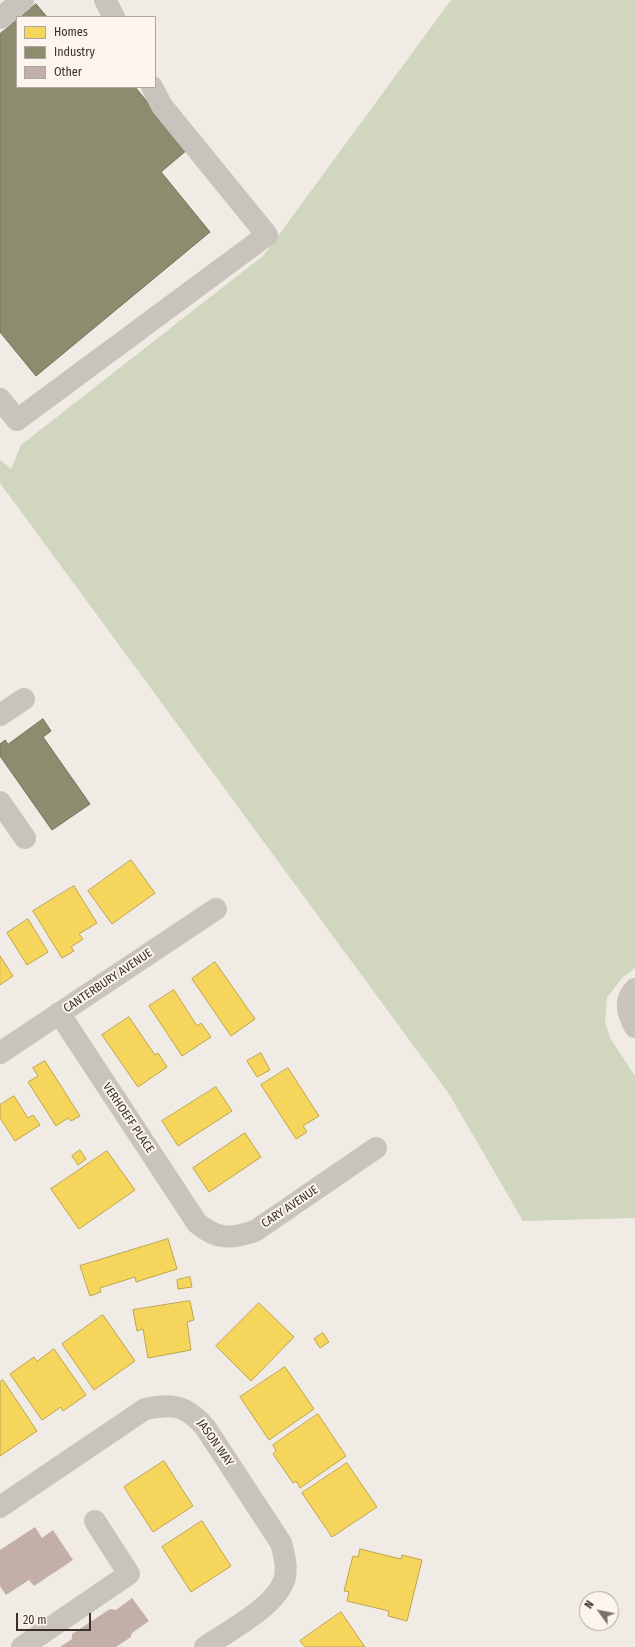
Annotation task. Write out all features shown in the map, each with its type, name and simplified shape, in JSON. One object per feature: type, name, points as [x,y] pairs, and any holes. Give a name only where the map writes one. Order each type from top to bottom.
[{"type":"street","points":[[0,18],[22,0]]},
{"type":"street","points":[[105,0],[113,16]]},
{"type":"street","points":[[0,399],[17,420],[267,235],[162,106],[153,88]]},
{"type":"street","points":[[0,715],[24,699]]},
{"type":"street","points":[[0,802],[25,838]]},
{"type":"street","name":"CANTERBURY AVENUE","points":[[0,1053],[216,908]]},
{"type":"street","points":[[635,989],[628,998],[627,1008],[635,1027]]},
{"type":"street","name":"VERHOEFF PLACE","points":[[59,1013],[198,1223]]},
{"type":"street","name":"CARY AVENUE","points":[[198,1223],[206,1230],[216,1235],[226,1237],[241,1236],[255,1231],[376,1148]]},
{"type":"street","name":"JASON WAY","points":[[0,1507],[145,1409],[163,1405],[181,1408],[196,1416],[205,1427],[281,1543],[286,1561],[285,1578],[276,1595],[265,1607],[205,1647]]},
{"type":"street","points":[[22,1647],[129,1574],[95,1521]]},
{"type":"green space","points":[[451,0],[635,0],[635,968],[622,978],[607,998],[605,1021],[610,1038],[635,1076],[635,1218],[523,1221],[449,1094],[0,483],[0,460],[11,469],[21,445],[264,255]]},
{"type":"building: Homes","points":[[131,860],[155,893],[112,924],[88,891]]},
{"type":"building: Homes","points":[[74,886],[97,923],[79,934],[83,939],[71,947],[74,951],[62,958],[33,911]]},
{"type":"building: Homes","points":[[28,919],[48,952],[27,965],[7,933]]},
{"type":"building: Homes","points":[[0,956],[13,976],[0,985]]},
{"type":"building: Homes","points":[[215,962],[255,1019],[231,1036],[192,979]]},
{"type":"building: Homes","points":[[174,990],[197,1026],[201,1023],[211,1037],[182,1056],[149,1006]]},
{"type":"building: Homes","points":[[129,1017],[155,1055],[158,1053],[167,1067],[138,1087],[102,1035]]},
{"type":"building: Homes","points":[[261,1053],[270,1070],[257,1077],[247,1061]]},
{"type":"building: Homes","points":[[45,1061],[80,1116],[71,1121],[68,1118],[56,1126],[28,1082],[38,1076],[33,1068]]},
{"type":"building: Homes","points":[[288,1068],[319,1116],[303,1126],[307,1132],[296,1139],[261,1085]]},
{"type":"building: Homes","points":[[216,1087],[232,1111],[178,1146],[162,1121]]},
{"type":"building: Homes","points":[[14,1096],[28,1118],[33,1115],[40,1125],[15,1141],[0,1118],[0,1105]]},
{"type":"building: Homes","points":[[245,1133],[261,1157],[209,1192],[193,1168]]},
{"type":"building: Homes","points":[[80,1150],[86,1159],[78,1165],[72,1156]]},
{"type":"building: Homes","points":[[107,1151],[135,1190],[79,1229],[51,1189]]},
{"type":"building: Homes","points":[[168,1239],[177,1269],[136,1282],[135,1277],[100,1288],[101,1292],[90,1296],[80,1266]]},
{"type":"building: Homes","points":[[190,1277],[192,1287],[178,1289],[177,1280]]},
{"type":"building: Homes","points":[[190,1301],[194,1320],[187,1322],[191,1350],[148,1358],[143,1329],[137,1331],[133,1310]]},
{"type":"building: Homes","points":[[259,1303],[294,1337],[251,1381],[216,1346]]},
{"type":"building: Homes","points":[[103,1315],[135,1361],[94,1390],[62,1344]]},
{"type":"building: Homes","points":[[323,1333],[329,1342],[320,1348],[314,1339]]},
{"type":"building: Homes","points":[[54,1349],[86,1395],[63,1411],[61,1407],[42,1420],[10,1374],[34,1357],[37,1361]]},
{"type":"building: Homes","points":[[285,1367],[314,1409],[269,1440],[240,1397]]},
{"type":"building: Homes","points":[[3,1380],[37,1431],[0,1456],[0,1382]]},
{"type":"building: Homes","points":[[318,1414],[346,1456],[300,1488],[296,1481],[293,1483],[273,1454],[276,1451],[273,1445]]},
{"type":"building: Homes","points":[[164,1461],[193,1506],[153,1532],[124,1487]]},
{"type":"building: Homes","points":[[347,1463],[377,1507],[332,1537],[302,1493]]},
{"type":"building: Homes","points":[[202,1521],[231,1566],[191,1592],[162,1547]]},
{"type":"building: Homes","points":[[360,1549],[401,1559],[402,1555],[422,1560],[407,1621],[388,1616],[389,1611],[347,1601],[349,1592],[344,1591],[353,1556],[358,1557]]},
{"type":"building: Homes","points":[[341,1612],[365,1647],[305,1647],[300,1641]]},
{"type":"building: Industry","points":[[36,4],[46,16],[22,16]]},
{"type":"building: Industry","points":[[16,21],[16,88],[136,88],[187,150],[161,172],[210,232],[36,376],[0,332],[0,34]]},
{"type":"building: Industry","points":[[43,719],[51,731],[43,737],[90,804],[52,830],[0,756],[0,744],[5,740],[8,744]]},
{"type":"building: Other","points":[[35,1527],[42,1538],[53,1530],[73,1560],[34,1586],[29,1580],[6,1595],[0,1586],[0,1550]]},
{"type":"building: Other","points":[[132,1598],[149,1621],[132,1633],[131,1637],[116,1647],[60,1647],[72,1639],[72,1634],[110,1609],[116,1610]]}]
